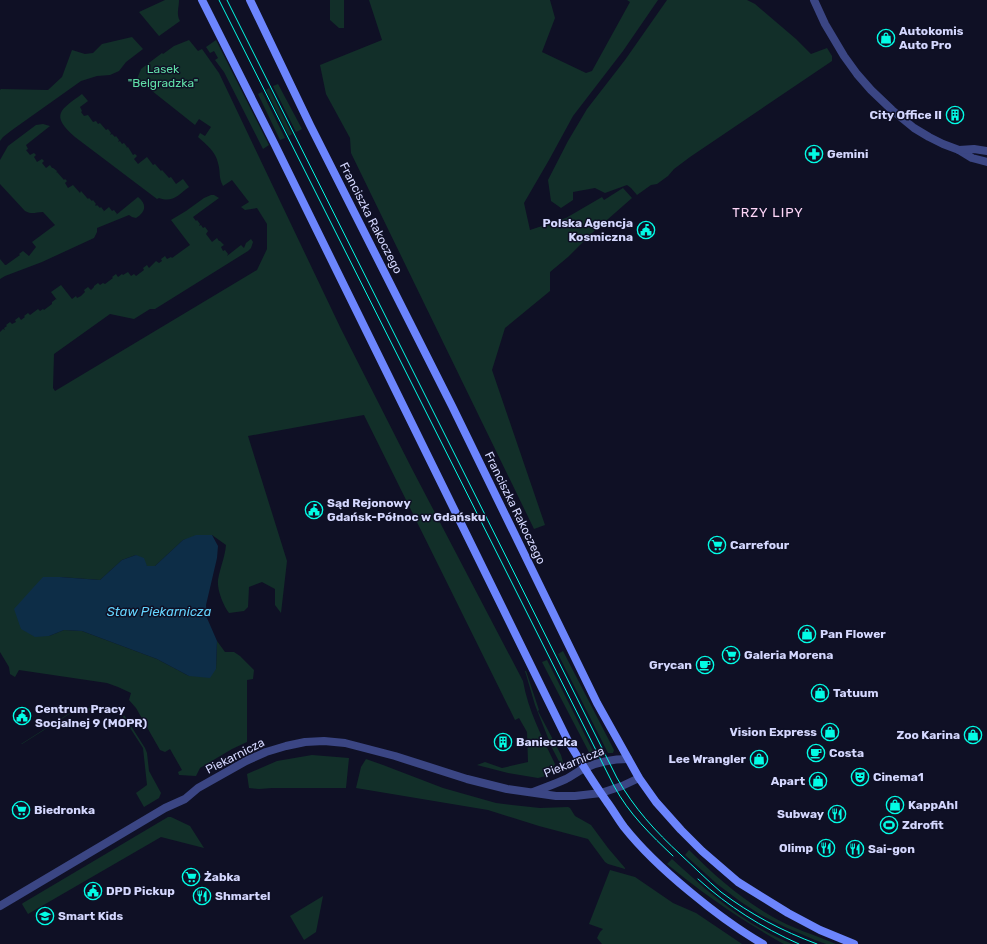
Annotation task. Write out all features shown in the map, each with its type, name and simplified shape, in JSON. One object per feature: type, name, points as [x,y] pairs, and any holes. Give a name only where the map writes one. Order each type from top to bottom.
[{"type":"main road","points":[[202,0],[274,143],[568,741],[601,793],[636,841],[678,882],[712,910],[732,925],[763,944]]},
{"type":"main road","name":"Franciszka Rakoczego","points":[[250,0],[310,125],[452,406],[570,648],[639,778],[656,802],[681,830],[702,851],[738,882],[788,913],[820,930],[854,944]]},
{"type":"street","points":[[814,0],[844,56],[871,90],[887,105],[914,128],[972,158],[987,162]]},
{"type":"street","points":[[959,150],[974,149],[987,151]]},
{"type":"street","name":"Piekarnicza","points":[[0,906],[164,808],[185,799],[198,788],[246,761],[266,752],[295,744],[324,741],[345,743],[395,756],[467,779],[507,789],[556,796],[575,796],[601,793],[639,778]]},
{"type":"street","name":"Piekarnicza","points":[[530,793],[567,779],[585,768],[608,760],[628,759]]},
{"type":"green space","points":[[165,0],[179,0],[178,13],[180,21],[159,36],[139,12]]},
{"type":"green space","points":[[330,0],[344,0],[344,28],[339,28],[330,20]]},
{"type":"green space","points":[[369,0],[550,0],[555,18],[542,52],[586,73],[592,71],[630,2],[627,0],[658,0],[623,51],[573,116],[524,203],[530,230],[566,218],[602,197],[604,200],[623,188],[632,198],[550,272],[550,291],[505,328],[492,370],[545,525],[534,529],[351,153],[350,138],[326,94],[320,65],[382,40]]},
{"type":"green space","points":[[667,0],[747,0],[755,4],[811,54],[827,48],[832,56],[832,61],[690,157],[657,184],[651,185],[637,195],[627,185],[605,193],[595,188],[573,192],[573,200],[561,208],[551,201],[548,180],[568,141],[587,109],[625,60]]},
{"type":"green space","points":[[132,37],[143,49],[126,62],[119,71],[110,75],[97,76],[81,81],[12,130],[0,141],[1,89],[48,90],[62,77],[72,50],[85,54],[93,53],[102,44]]},
{"type":"green space","name":"Lasek \"Belgradzka\"","points":[[189,40],[198,51],[202,49],[219,73],[341,329],[411,467],[523,681],[528,702],[540,734],[555,764],[553,768],[555,771],[546,776],[538,778],[508,773],[477,765],[485,762],[502,768],[528,762],[527,732],[519,718],[515,720],[364,415],[248,436],[287,561],[281,613],[275,605],[275,589],[262,582],[249,587],[248,607],[244,611],[229,613],[218,588],[218,580],[226,545],[212,535],[183,540],[155,566],[147,566],[136,555],[122,560],[100,580],[60,577],[49,636],[64,630],[82,631],[157,659],[189,676],[216,669],[217,641],[225,652],[234,652],[240,656],[254,670],[253,679],[247,680],[247,742],[200,768],[196,776],[179,775],[178,772],[182,770],[170,749],[165,752],[160,750],[136,708],[129,700],[131,693],[107,683],[19,670],[15,677],[10,674],[9,667],[0,652],[0,332],[3,329],[5,330],[4,328],[10,322],[12,324],[16,322],[15,320],[19,317],[21,320],[28,313],[30,315],[38,309],[40,311],[43,309],[44,310],[52,304],[52,302],[56,299],[57,300],[51,292],[61,285],[72,299],[76,296],[77,298],[85,292],[84,290],[88,287],[91,290],[98,283],[100,285],[103,283],[105,284],[116,274],[118,277],[128,272],[131,276],[134,274],[136,276],[144,270],[143,268],[147,265],[149,268],[156,261],[159,263],[165,256],[167,259],[172,258],[190,245],[171,220],[204,198],[214,195],[219,198],[193,217],[200,224],[199,226],[201,225],[203,228],[205,227],[208,231],[206,234],[212,242],[217,238],[224,245],[221,247],[223,251],[225,250],[228,254],[227,256],[241,245],[244,248],[246,243],[251,239],[253,242],[251,248],[155,309],[150,309],[134,319],[110,314],[54,354],[53,388],[55,391],[257,270],[267,249],[267,224],[257,208],[245,210],[241,207],[249,202],[232,180],[223,186],[215,155],[198,137],[200,133],[205,136],[211,127],[199,119],[195,125],[137,79],[141,69],[162,53],[163,54],[174,46]]},
{"type":"green space","points":[[216,40],[269,145],[263,149],[224,72],[215,60],[218,58],[214,51],[210,53],[206,47]]},
{"type":"green space","points":[[278,84],[302,129],[296,132],[273,86]]},
{"type":"green space","points":[[269,88],[292,134],[289,136],[266,90]]},
{"type":"green space","points":[[262,92],[285,138],[280,140],[258,94]]},
{"type":"green space","points":[[82,94],[88,101],[80,107],[84,116],[88,115],[93,122],[96,121],[98,124],[100,123],[106,130],[108,129],[111,133],[110,135],[112,134],[115,137],[116,136],[119,140],[118,142],[120,141],[122,144],[124,143],[127,147],[126,148],[128,147],[133,155],[135,154],[137,156],[134,159],[138,164],[147,157],[153,165],[155,164],[169,178],[171,177],[176,184],[183,179],[189,187],[172,199],[157,199],[75,137],[62,123],[60,118],[61,113],[68,104]]},
{"type":"green space","points":[[43,124],[50,126],[26,145],[28,149],[26,150],[30,155],[34,153],[36,155],[34,157],[37,162],[42,159],[44,161],[42,163],[46,168],[50,165],[57,171],[56,173],[57,172],[64,180],[65,179],[67,181],[65,183],[68,188],[73,185],[88,199],[93,200],[96,206],[101,207],[104,211],[103,212],[109,207],[112,211],[114,210],[117,214],[116,215],[138,197],[143,202],[144,208],[142,213],[136,218],[129,215],[97,228],[94,238],[42,262],[0,279],[0,259],[6,265],[23,251],[29,256],[36,247],[32,242],[55,225],[43,212],[32,213],[25,211],[0,184],[0,160],[8,146],[36,125]]},
{"type":"green space","points":[[563,651],[614,750],[613,753],[608,753],[558,654]]},
{"type":"green space","points":[[547,660],[595,755],[591,756],[542,662]]},
{"type":"green space","points":[[525,671],[539,710],[538,711],[561,755],[563,762],[562,767],[552,748],[535,705]]},
{"type":"green space","points":[[106,706],[116,709],[114,714],[98,709],[71,713],[21,744],[76,709]]},
{"type":"green space","points":[[124,715],[145,748],[149,771],[161,793],[159,798],[144,807],[136,793],[147,785],[143,748],[123,717]]},
{"type":"green space","points":[[312,755],[349,758],[346,788],[249,788],[247,774],[277,761]]},
{"type":"green space","points":[[366,759],[443,788],[496,803],[540,808],[568,807],[575,816],[591,825],[625,869],[605,862],[588,839],[488,810],[356,788],[361,767]]},
{"type":"green space","points":[[168,817],[190,826],[204,848],[161,837],[28,914],[22,904],[23,903]]},
{"type":"green space","points":[[689,850],[728,886],[749,902],[787,924],[836,944],[826,944],[815,940],[761,915],[717,884],[685,855]]},
{"type":"green space","points":[[672,859],[728,907],[758,927],[792,944],[784,944],[780,942],[708,896],[667,864]]},
{"type":"green space","points":[[610,870],[635,877],[673,903],[696,913],[742,944],[602,944],[597,938],[603,929],[589,924]]},
{"type":"green space","points":[[323,896],[316,932],[304,940],[290,916]]},
{"type":"water","name":"Staw Piekarnicza","points":[[196,535],[212,535],[218,546],[217,558],[206,605],[207,618],[217,641],[216,669],[210,678],[189,676],[157,659],[82,631],[64,630],[49,636],[35,637],[21,629],[14,609],[43,577],[100,580],[122,560],[136,555],[144,558],[147,566],[155,566],[183,540]]},
{"type":"tram line","points":[[219,0],[614,786],[633,815],[673,856]]},
{"type":"tram line","points":[[227,0],[617,778],[638,809],[654,828],[671,846],[721,892],[743,908],[791,933],[817,944]]},
{"type":"tram line","points":[[698,879],[746,916],[799,944]]},
{"type":"place","name":"Autokomis Auto Pro","points":[[886,38]]},
{"type":"place","name":"City Office II","points":[[955,115]]},
{"type":"place","name":"Gemini","points":[[814,154]]},
{"type":"place","name":"Polska Agencja Kosmiczna","points":[[646,230]]},
{"type":"place","name":"Sąd Rejonowy Gdańsk-Północ w Gdańsku","points":[[314,510]]},
{"type":"place","name":"Carrefour","points":[[717,545]]},
{"type":"place","name":"Pan Flower","points":[[807,634]]},
{"type":"place","name":"Galeria Morena","points":[[731,655]]},
{"type":"place","name":"Grycan","points":[[705,665]]},
{"type":"place","name":"Tatuum","points":[[820,693]]},
{"type":"place","name":"Centrum Pracy Socjalnej 9 (MOPR)","points":[[22,716]]},
{"type":"place","name":"Vision Express","points":[[830,732]]},
{"type":"place","name":"Zoo Karina","points":[[973,735]]},
{"type":"place","name":"Banieczka","points":[[503,742]]},
{"type":"place","name":"Costa","points":[[816,753]]},
{"type":"place","name":"Lee Wrangler","points":[[759,759]]},
{"type":"place","name":"Cinema1","points":[[860,777]]},
{"type":"place","name":"Apart","points":[[818,781]]},
{"type":"place","name":"KappAhl","points":[[895,805]]},
{"type":"place","name":"Biedronka","points":[[21,810]]},
{"type":"place","name":"Subway","points":[[837,814]]},
{"type":"place","name":"Zdrofit","points":[[889,825]]},
{"type":"place","name":"Olimp","points":[[826,848]]},
{"type":"place","name":"Sai-gon","points":[[855,849]]},
{"type":"place","name":"Żabka","points":[[191,877]]},
{"type":"place","name":"DPD Pickup","points":[[93,891]]},
{"type":"place","name":"Shmartel","points":[[202,896]]},
{"type":"place","name":"Smart Kids","points":[[45,916]]},
{"type":"district","name":"TRZY LIPY","points":[[768,212]]}]
